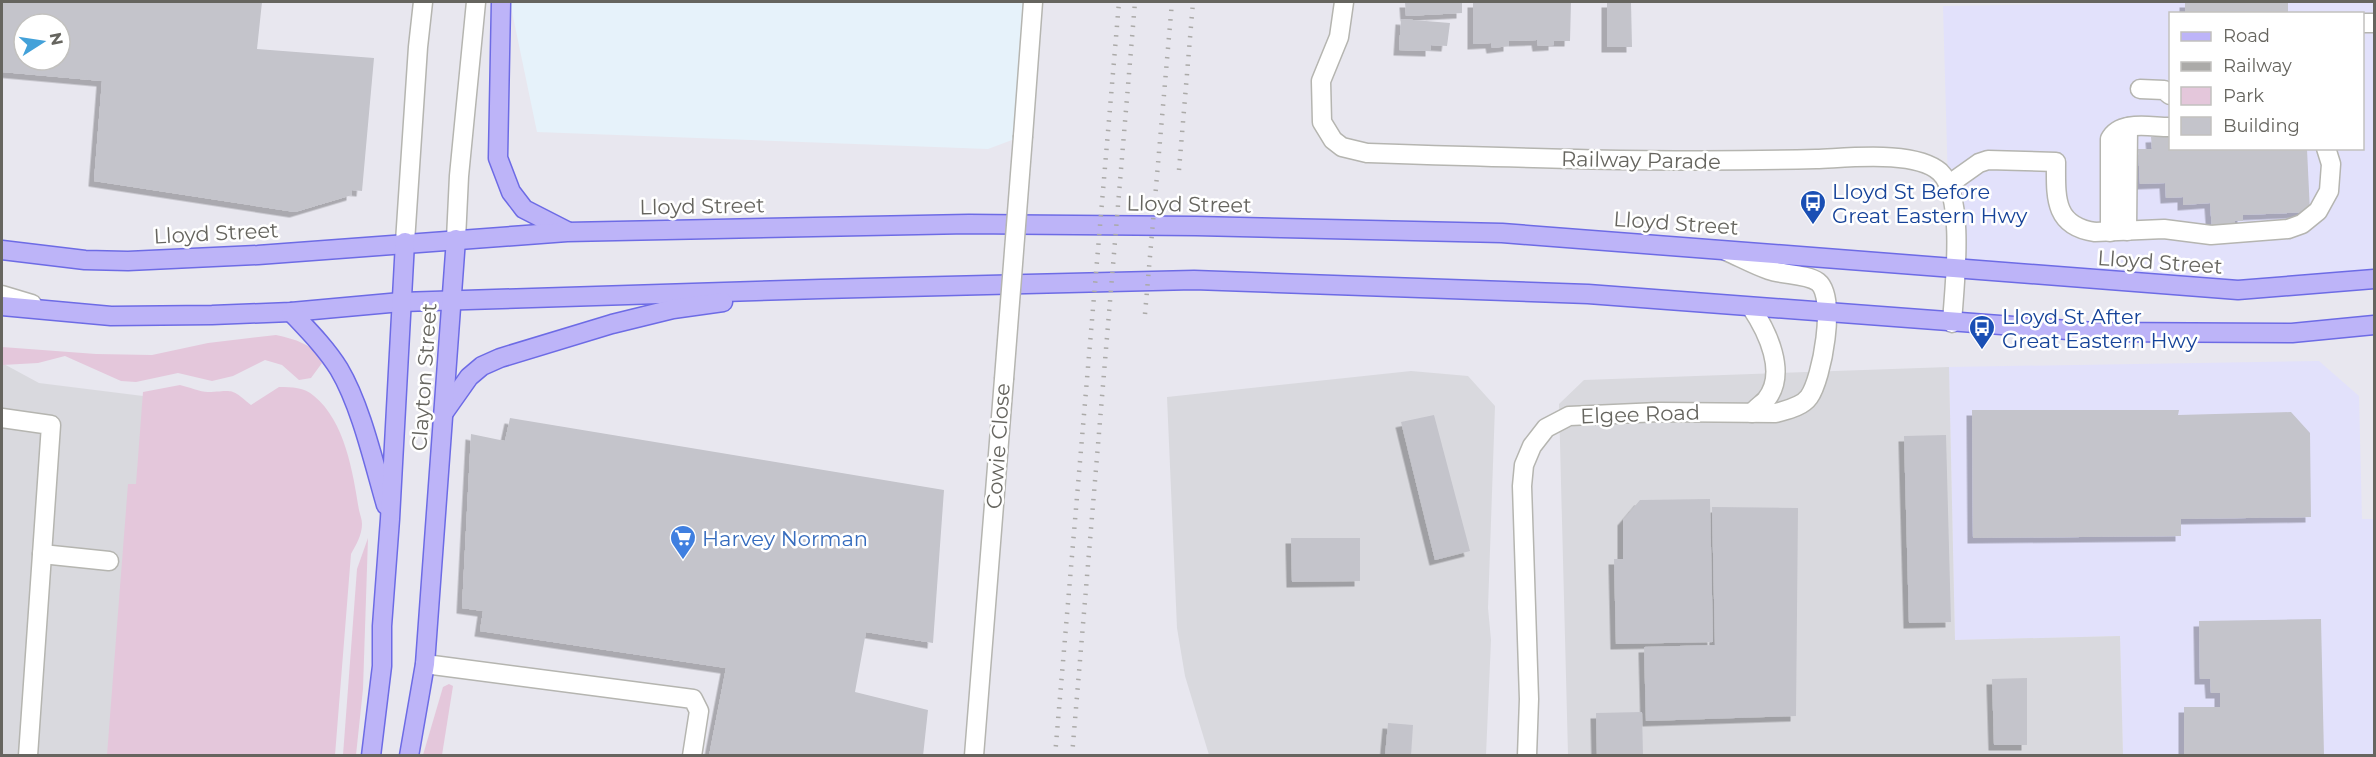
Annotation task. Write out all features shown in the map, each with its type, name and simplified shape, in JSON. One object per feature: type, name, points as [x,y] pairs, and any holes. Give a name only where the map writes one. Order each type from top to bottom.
[{"type":"main road","points":[[501,2],[498,158],[511,192],[524,209],[567,232]]},
{"type":"main road","name":"Lloyd Street","points":[[2,250],[85,260],[128,261],[258,255],[405,242],[567,232],[969,224],[1196,226],[1502,233],[2238,290],[2374,279]]},
{"type":"main road","name":"Clayton Street","points":[[409,756],[425,664],[456,239]]},
{"type":"main road","name":"Clayton Street","points":[[371,756],[382,666],[382,626],[405,242]]},
{"type":"main road","points":[[2,306],[111,316],[291,312],[452,300],[1194,280],[1588,294],[2094,332],[2292,333],[2374,325]]},
{"type":"main road","points":[[444,412],[469,377],[482,366],[500,358],[612,324],[673,309],[821,289]]},
{"type":"main road","points":[[291,312],[322,345],[340,371],[360,421],[390,519]]},
{"type":"street","name":"Clayton Street","points":[[405,242],[423,2]]},
{"type":"street","name":"Clayton Street","points":[[456,239],[458,188],[476,2]]},
{"type":"street","name":"Cowie Close","points":[[974,756],[1033,2]]},
{"type":"street","name":"Railway Parade","points":[[1344,2],[1340,37],[1324,74],[1320,92],[1322,122],[1334,140],[1342,147],[1367,153],[1646,162],[1861,158],[1916,160],[1941,173],[1948,185],[1956,212],[1952,323]]},
{"type":"street","points":[[2140,89],[2164,90],[2169,94]]},
{"type":"street","points":[[2118,231],[2128,127],[2169,127]]},
{"type":"street","points":[[1948,185],[1979,163],[1988,160],[2056,162],[2056,197],[2064,215],[2070,222],[2085,231],[2164,230],[2211,235],[2288,229],[2302,224],[2318,211],[2329,191],[2331,164],[2327,150]]},
{"type":"street","name":"Elgee Road","points":[[1527,756],[1529,699],[1522,486],[1524,465],[1532,446],[1546,428],[1569,416],[1659,412],[1776,413],[1790,409],[1808,399],[1819,379],[1824,357],[1826,313],[1826,297],[1820,284],[1810,278],[1767,270],[1723,249]]},
{"type":"street","points":[[2,296],[72,314]]},
{"type":"street","points":[[1751,307],[1763,326],[1771,347],[1774,383],[1767,399],[1752,412]]},
{"type":"street","points":[[2,418],[51,425],[28,756]]},
{"type":"street","points":[[42,554],[109,561]]},
{"type":"street","points":[[425,664],[693,699],[699,711],[692,756]]},
{"type":"shaded area","points":[[510,2],[1035,2],[1023,136],[988,149],[537,132]]},
{"type":"shaded area","points":[[2174,2],[2374,2],[2374,279],[2238,290],[1955,267],[1948,185],[1943,6]]},
{"type":"shaded area","points":[[2319,361],[2359,396],[2362,519],[2374,519],[2374,755],[2123,755],[2120,636],[1955,640],[1949,367]]},
{"type":"shaded area","points":[[2,363],[39,383],[159,398],[320,755],[2,755]]},
{"type":"shaded area","points":[[1949,367],[1955,640],[2120,636],[2123,755],[1568,755],[1559,404],[1584,380]]},
{"type":"shaded area","points":[[1411,371],[1468,376],[1495,406],[1488,608],[1491,640],[1486,755],[1209,755],[1185,676],[1177,628],[1167,397]]},
{"type":"green space","points":[[276,335],[303,343],[319,357],[322,363],[311,378],[299,380],[282,365],[265,360],[233,376],[212,381],[178,373],[136,382],[121,381],[65,356],[38,363],[2,365],[2,347],[96,354],[152,355],[208,343]]},
{"type":"green space","points":[[180,385],[205,392],[231,391],[251,405],[279,387],[302,389],[314,396],[325,407],[340,433],[350,464],[362,528],[351,554],[335,755],[107,755],[128,484],[136,484],[143,392]]},
{"type":"green space","points":[[368,538],[363,689],[356,755],[343,755],[357,569]]},
{"type":"green space","points":[[449,684],[453,686],[442,755],[423,755],[443,687]]},
{"type":"building","points":[[2,2],[262,2],[257,49],[374,58],[362,191],[352,190],[352,195],[295,212],[94,181],[102,81],[2,72]]},
{"type":"building","points":[[1405,2],[1462,2],[1462,13],[1406,16]]},
{"type":"building","points":[[1473,2],[1571,2],[1570,41],[1554,41],[1554,45],[1538,46],[1537,40],[1509,41],[1509,46],[1492,48],[1491,43],[1473,44]]},
{"type":"building","points":[[1607,2],[1631,2],[1632,47],[1607,47]]},
{"type":"building","points":[[2185,2],[2288,2],[2288,12],[2185,12]]},
{"type":"building","points":[[1401,19],[1450,23],[1447,46],[1431,45],[1431,51],[1399,50]]},
{"type":"building","points":[[2169,136],[2169,150],[2307,150],[2310,212],[2243,215],[2243,221],[2235,221],[2235,229],[2212,230],[2210,203],[2183,205],[2183,197],[2166,198],[2165,183],[2140,184],[2138,149],[2152,149],[2151,137]]},
{"type":"building","points":[[1972,410],[2179,410],[2178,415],[2291,412],[2310,433],[2311,517],[2181,519],[2181,536],[1973,538]]},
{"type":"building","points":[[1434,415],[1470,551],[1435,560],[1401,422]]},
{"type":"building","points":[[510,418],[944,490],[933,643],[866,632],[855,692],[928,710],[923,756],[709,756],[726,668],[480,631],[483,611],[462,608],[471,434],[505,441]]},
{"type":"building","points":[[1946,435],[1951,622],[1909,623],[1904,436]]},
{"type":"building","points":[[1710,499],[1713,642],[1616,644],[1614,559],[1623,559],[1623,520],[1640,500]]},
{"type":"building","points":[[1712,507],[1798,508],[1796,716],[1646,721],[1644,647],[1715,645]]},
{"type":"building","points":[[1291,538],[1360,538],[1360,581],[1292,582]]},
{"type":"building","points":[[2321,619],[2324,756],[2184,756],[2184,707],[2220,707],[2220,693],[2211,693],[2210,679],[2200,679],[2199,621]]},
{"type":"building","points":[[2027,678],[2027,745],[1994,745],[1992,679]]},
{"type":"building","points":[[1642,712],[1643,756],[1597,756],[1596,713]]},
{"type":"building","points":[[1388,723],[1413,725],[1411,756],[1385,756]]},
{"type":"railway","points":[[1055,756],[1119,2]]},
{"type":"railway","points":[[1072,756],[1135,2]]},
{"type":"railway","points":[[1145,314],[1172,2]]},
{"type":"railway","points":[[1179,170],[1193,2]]},
{"type":"place","name":"Lloyd St Before Great Eastern Hwy","points":[[1813,226]]},
{"type":"place","name":"Lloyd St After Great Eastern Hwy","points":[[1982,351]]},
{"type":"place","name":"Harvey Norman","points":[[683,561]]}]
